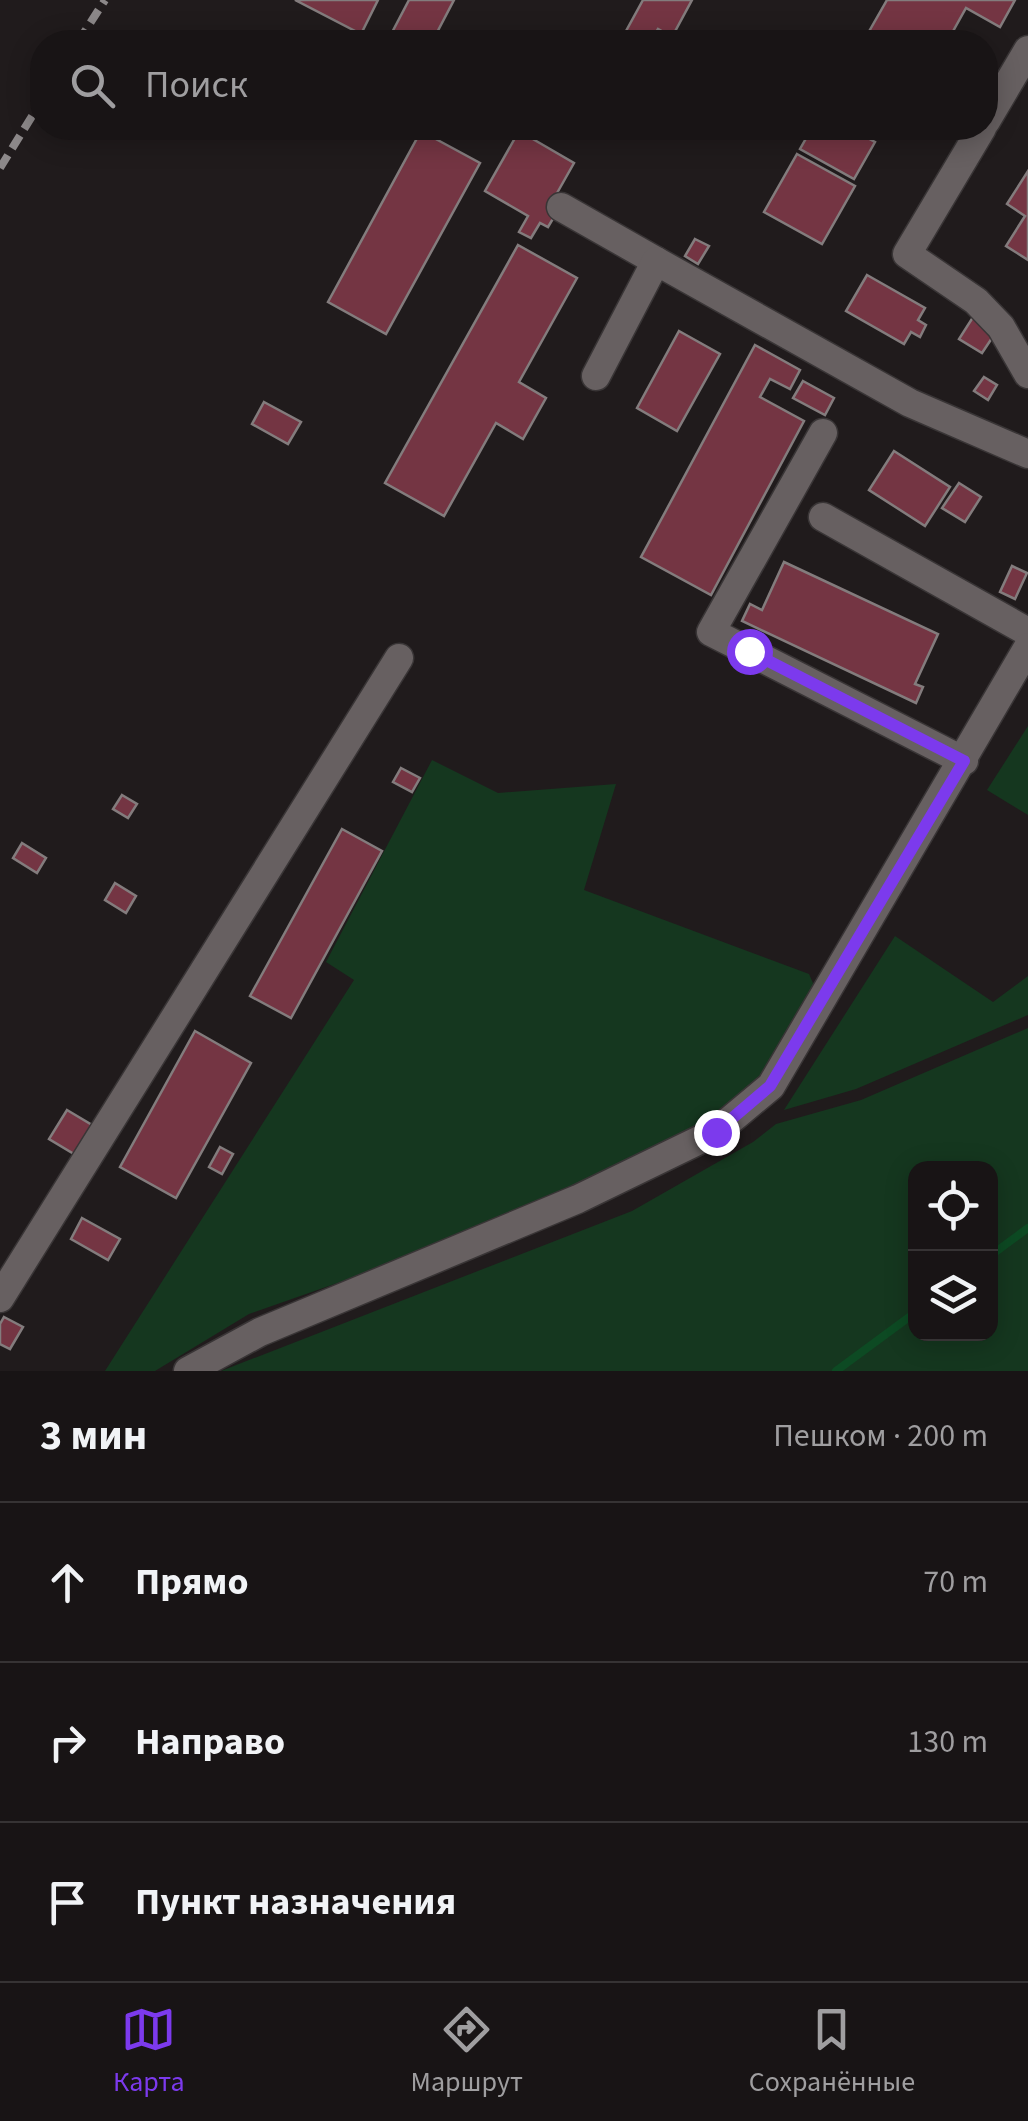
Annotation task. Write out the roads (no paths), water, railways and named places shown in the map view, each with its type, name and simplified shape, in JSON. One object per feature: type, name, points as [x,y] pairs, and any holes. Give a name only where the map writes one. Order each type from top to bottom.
[{"type":"street","points":[[998,100],[1028,50]]},
{"type":"street","points":[[975,140],[907,254],[976,301],[1001,327],[1028,374]]},
{"type":"street","points":[[561,207],[910,403],[1028,454]]},
{"type":"street","points":[[596,376],[656,260]]},
{"type":"street","points":[[823,432],[711,632],[964,761]]},
{"type":"street","points":[[823,518],[1028,632]]},
{"type":"street","points":[[188,1371],[260,1332],[578,1199],[716,1132],[770,1086],[1028,647]]},
{"type":"street","points":[[0,1298],[399,658]]},
{"type":"waterway","points":[[997,1251],[1028,1228]]},
{"type":"waterway","points":[[836,1371],[908,1318]]},
{"type":"railway","points":[[86,30],[105,0]]},
{"type":"railway","points":[[0,168],[30,119]]}]
